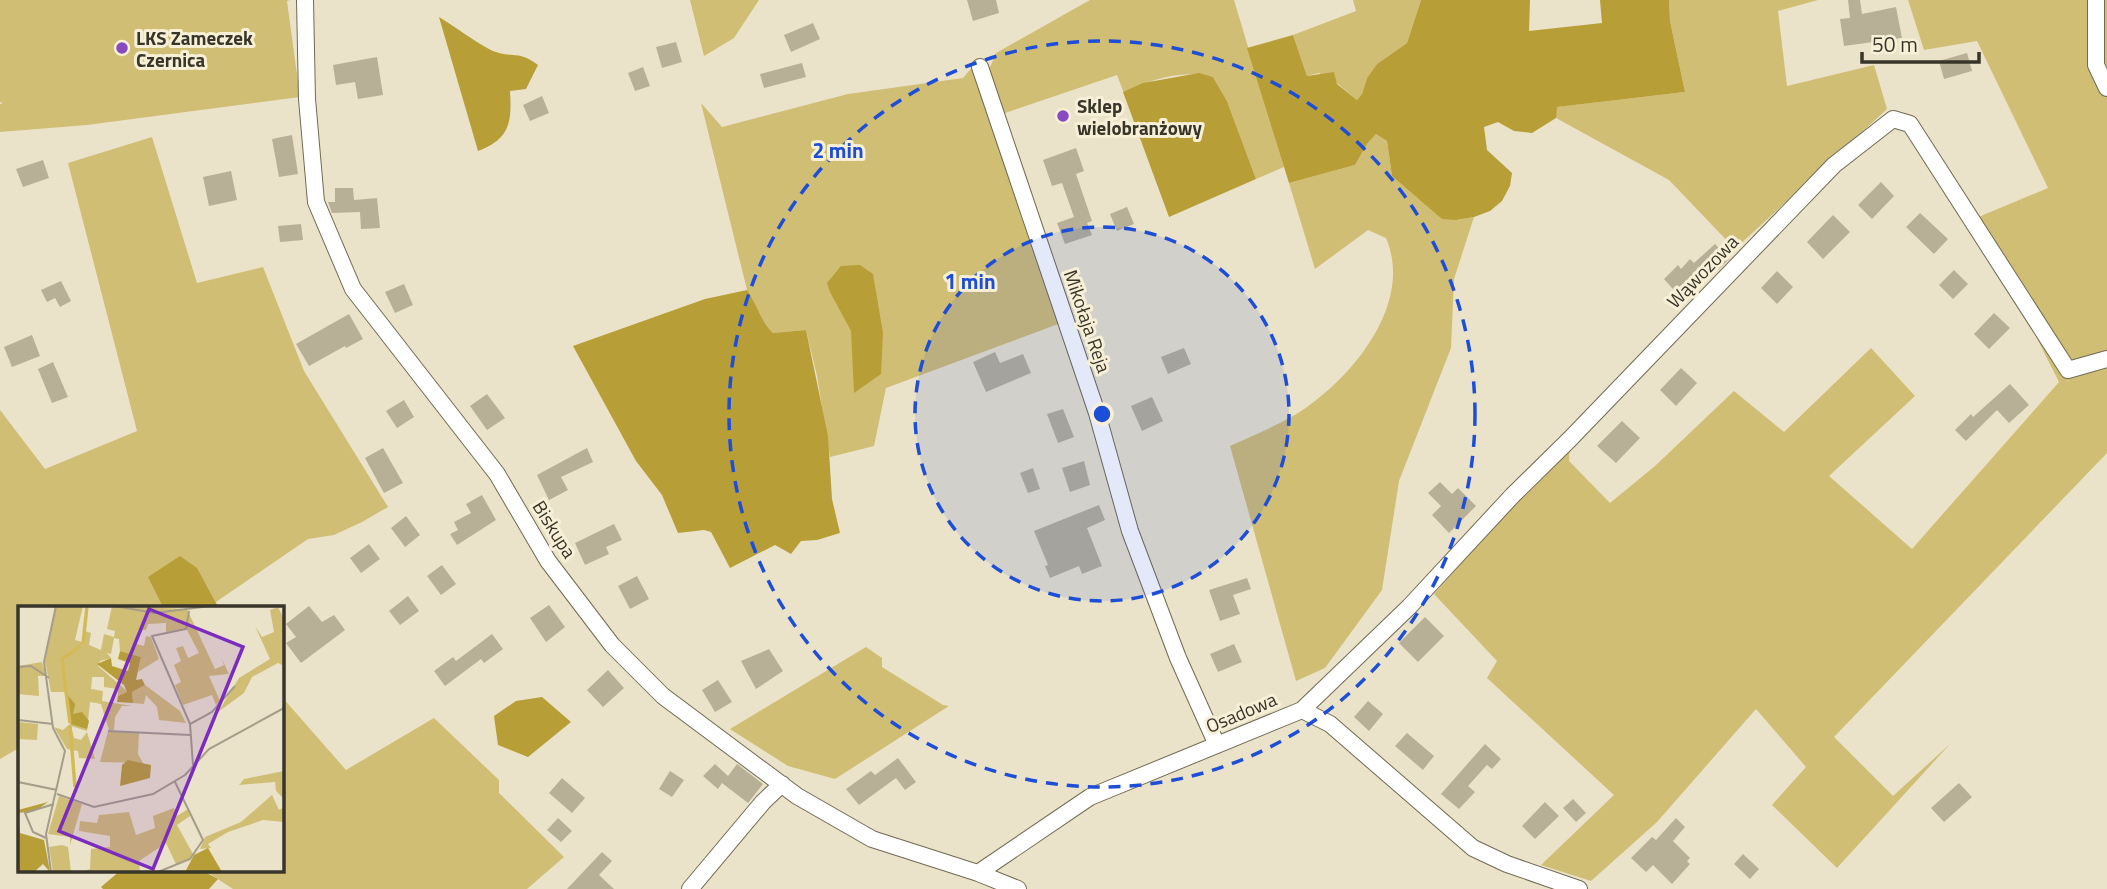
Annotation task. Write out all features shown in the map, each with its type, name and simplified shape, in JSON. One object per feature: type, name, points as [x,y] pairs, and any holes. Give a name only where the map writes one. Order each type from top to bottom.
[{"type":"street","name":"Biskupa","points":[[305,0],[307,99],[316,202],[353,289],[498,474],[548,561],[612,645],[663,696],[797,796],[872,839],[978,873],[1018,889]]},
{"type":"street","points":[[2096,0],[2096,65],[2107,88]]},
{"type":"street","name":"Mikołaja Reja","points":[[980,67],[1097,413],[1130,531],[1178,658],[1217,745]]},
{"type":"street","name":"Wąwozowa","points":[[1302,710],[1409,607],[1512,496],[1834,165],[1892,119],[1910,124],[2068,370],[2107,359]]},
{"type":"street","name":"Osadowa","points":[[978,873],[1090,797],[1302,710],[1331,724],[1473,848],[1579,889]]},
{"type":"street","points":[[690,889],[763,802],[782,784]]},
{"type":"shaded area","name":"LKS Zameczek Czernica","points":[[0,0],[290,0],[287,1],[300,97],[87,125],[0,132],[0,104],[3,103],[0,102]]},
{"type":"shaded area","points":[[690,0],[759,0],[734,38],[704,56]]},
{"type":"shaded area","points":[[1090,0],[1234,0],[1284,167],[1256,179],[1227,101],[1213,77],[1190,74],[1167,77],[1144,83],[1124,93],[1117,75],[1005,113],[988,72],[996,53]]},
{"type":"shaded area","points":[[1353,0],[1421,0],[1407,43],[1377,64],[1357,100],[1337,83],[1319,73],[1307,76],[1293,35],[1356,11]]},
{"type":"shaded area","points":[[1421,0],[1530,0],[1529,31],[1602,23],[1600,0],[1669,0],[1670,21],[1685,92],[1557,107],[1556,118],[1532,133],[1514,131],[1498,122],[1484,127],[1487,150],[1512,173],[1510,186],[1502,201],[1490,211],[1474,217],[1442,219],[1392,176],[1387,141],[1376,134],[1355,165],[1289,183],[1247,48],[1293,35],[1307,76],[1334,72],[1337,84],[1357,100],[1377,64],[1407,43]]},
{"type":"shaded area","points":[[1669,0],[1818,0],[1778,11],[1787,86],[1874,65],[1887,109],[1735,249],[1669,180],[1556,118],[1556,107],[1685,92],[1670,21]]},
{"type":"shaded area","points":[[1908,0],[2107,0],[2107,453],[1834,737],[1893,796],[1950,744],[1837,868],[1772,805],[1806,767],[1756,709],[1657,822],[1591,881],[1541,865],[1614,795],[1487,678],[1497,661],[1434,594],[1570,439],[1569,461],[1610,503],[1655,466],[1734,391],[1784,432],[1871,348],[1915,396],[1829,476],[1912,549],[2059,382],[1976,218],[2048,188],[1977,41],[1924,50]]},
{"type":"shaded area","points":[[439,17],[491,50],[521,56],[538,65],[526,89],[510,91],[509,120],[503,135],[478,151]]},
{"type":"shaded area","points":[[973,66],[1061,323],[886,388],[874,446],[830,457],[817,376],[806,330],[773,333],[747,290],[701,103],[722,127],[848,94],[963,78]]},
{"type":"shaded area","points":[[1199,73],[1213,77],[1227,101],[1256,179],[1169,217],[1123,92],[1143,83]]},
{"type":"shaded area","points":[[1376,134],[1387,141],[1392,176],[1422,201],[1456,220],[1474,217],[1454,279],[1451,348],[1399,481],[1382,590],[1325,668],[1296,681],[1230,446],[1298,413],[1326,392],[1361,355],[1386,310],[1392,286],[1392,262],[1386,238],[1368,230],[1315,269],[1289,183],[1355,165]]},
{"type":"shaded area","points":[[152,137],[197,283],[263,267],[304,371],[388,507],[334,535],[308,539],[216,602],[218,606],[18,606],[18,749],[0,759],[0,410],[45,469],[137,431],[68,163]]},
{"type":"shaded area","points":[[860,265],[873,274],[883,333],[881,374],[854,393],[851,331],[827,283],[841,266]]},
{"type":"shaded area","points":[[747,290],[773,333],[806,330],[828,436],[832,499],[840,533],[817,540],[801,541],[791,554],[775,545],[730,568],[711,532],[704,530],[678,533],[662,495],[636,461],[573,346],[705,299]]},
{"type":"shaded area","points":[[180,556],[197,568],[217,606],[162,606],[148,577]]},
{"type":"shaded area","points":[[866,647],[882,658],[882,667],[943,705],[949,706],[835,779],[788,766],[730,729]]},
{"type":"shaded area","points":[[542,697],[571,722],[528,757],[498,745],[494,716],[516,701]]},
{"type":"shaded area","points":[[284,699],[346,770],[434,718],[499,780],[499,793],[564,857],[527,889],[233,889],[207,872],[284,872]]},
{"type":"shaded area","points":[[119,872],[205,872],[218,879],[209,889],[101,887]]},
{"type":"building","points":[[967,0],[996,0],[999,13],[973,21]]},
{"type":"building","points":[[1848,0],[1860,0],[1862,14],[1896,7],[1902,38],[1844,46],[1840,19],[1850,18]]},
{"type":"building","points":[[813,23],[820,39],[791,52],[784,35]]},
{"type":"building","points":[[676,42],[682,62],[662,68],[656,47]]},
{"type":"building","points":[[1967,53],[1972,71],[1944,79],[1939,61]]},
{"type":"building","points":[[377,57],[383,95],[358,99],[355,82],[336,85],[333,65]]},
{"type":"building","points":[[802,63],[806,77],[764,88],[760,74]]},
{"type":"building","points":[[643,67],[650,86],[635,91],[628,73]]},
{"type":"building","points":[[542,96],[549,113],[530,121],[523,105]]},
{"type":"building","points":[[292,135],[298,174],[279,177],[272,139]]},
{"type":"building","points":[[1076,148],[1084,171],[1076,174],[1092,221],[1087,223],[1092,235],[1065,244],[1057,223],[1074,217],[1062,183],[1052,186],[1043,160]]},
{"type":"building","points":[[43,160],[49,178],[23,187],[16,169]]},
{"type":"building","points":[[231,171],[237,200],[209,206],[203,177]]},
{"type":"building","points":[[1881,182],[1894,196],[1872,219],[1858,205]]},
{"type":"building","points":[[335,188],[353,188],[354,200],[377,198],[380,228],[361,229],[360,212],[332,213],[328,202],[335,202]]},
{"type":"building","points":[[1127,207],[1134,224],[1117,231],[1110,214]]},
{"type":"building","points":[[1920,213],[1948,239],[1934,254],[1906,227]]},
{"type":"building","points":[[1833,215],[1850,232],[1823,259],[1807,242]]},
{"type":"building","points":[[301,224],[303,240],[280,242],[278,226]]},
{"type":"building","points":[[1715,244],[1729,259],[1718,270],[1714,265],[1680,297],[1664,279],[1678,265],[1681,269],[1690,259],[1694,263]]},
{"type":"building","points":[[1954,270],[1968,284],[1953,299],[1939,285]]},
{"type":"building","points":[[1777,271],[1793,287],[1777,304],[1761,288]]},
{"type":"building","points":[[61,281],[71,301],[60,307],[55,298],[47,302],[41,290]]},
{"type":"building","points":[[404,284],[413,305],[395,313],[385,292]]},
{"type":"building","points":[[1994,313],[2010,328],[1989,349],[1974,334]]},
{"type":"building","points":[[349,314],[363,339],[309,366],[296,344]]},
{"type":"building","points":[[32,335],[40,356],[12,367],[4,347]]},
{"type":"building","points":[[1184,348],[1191,364],[1168,374],[1161,357]]},
{"type":"building","points":[[995,352],[1000,363],[1023,354],[1031,373],[986,392],[973,362]]},
{"type":"building","points":[[53,362],[68,397],[52,403],[38,369]]},
{"type":"building","points":[[1681,368],[1697,383],[1676,406],[1660,390]]},
{"type":"building","points":[[2010,384],[2029,405],[2009,423],[1997,410],[1966,441],[1955,430]]},
{"type":"building","points":[[487,394],[505,418],[487,430],[470,406]]},
{"type":"building","points":[[1152,397],[1163,421],[1142,431],[1131,406]]},
{"type":"building","points":[[404,400],[414,417],[397,428],[386,411]]},
{"type":"building","points":[[1063,409],[1074,437],[1058,443],[1047,414]]},
{"type":"building","points":[[1622,421],[1640,438],[1616,463],[1597,446]]},
{"type":"building","points":[[383,448],[403,483],[384,493],[365,458]]},
{"type":"building","points":[[587,448],[593,462],[561,477],[568,490],[549,500],[537,475]]},
{"type":"building","points":[[1084,461],[1090,485],[1070,492],[1062,468]]},
{"type":"building","points":[[1033,468],[1040,489],[1028,493],[1020,473]]},
{"type":"building","points":[[1440,482],[1452,494],[1458,488],[1476,506],[1449,533],[1432,515],[1441,506],[1428,493]]},
{"type":"building","points":[[482,495],[496,520],[457,545],[450,534],[458,530],[454,522],[471,513],[466,504]]},
{"type":"building","points":[[1099,505],[1105,520],[1087,528],[1102,566],[1082,574],[1079,566],[1050,578],[1045,566],[1048,565],[1034,531]]},
{"type":"building","points":[[406,516],[420,535],[405,547],[391,528]]},
{"type":"building","points":[[614,524],[622,540],[606,547],[609,554],[585,565],[575,543]]},
{"type":"building","points":[[369,544],[380,559],[361,573],[350,558]]},
{"type":"building","points":[[442,565],[456,584],[441,595],[427,576]]},
{"type":"building","points":[[637,576],[649,599],[630,609],[618,586]]},
{"type":"building","points":[[1247,578],[1251,589],[1233,595],[1240,614],[1220,621],[1209,590]]},
{"type":"building","points":[[408,596],[419,611],[400,625],[389,611]]},
{"type":"building","points":[[549,605],[565,627],[546,642],[530,618]]},
{"type":"building","points":[[309,606],[322,622],[334,615],[345,630],[301,663],[286,643],[296,637],[286,624]]},
{"type":"building","points":[[1425,617],[1444,636],[1418,662],[1399,643]]},
{"type":"building","points":[[492,634],[503,649],[484,663],[481,659],[445,686],[434,671],[453,657],[456,661]]},
{"type":"building","points":[[1234,644],[1242,662],[1218,672],[1210,654]]},
{"type":"building","points":[[769,649],[783,671],[756,689],[741,661]]},
{"type":"building","points":[[608,670],[624,688],[603,707],[587,690]]},
{"type":"building","points":[[718,680],[732,702],[715,712],[702,690]]},
{"type":"building","points":[[1368,701],[1383,714],[1369,731],[1354,717]]},
{"type":"building","points":[[1407,733],[1434,756],[1423,770],[1395,746]]},
{"type":"building","points":[[1485,744],[1501,759],[1492,769],[1487,765],[1468,786],[1475,792],[1459,809],[1441,794]]},
{"type":"building","points":[[898,758],[916,782],[905,790],[896,778],[859,805],[846,789],[871,771],[875,775]]},
{"type":"building","points":[[715,764],[728,776],[737,764],[763,784],[748,803],[722,783],[718,789],[703,776]]},
{"type":"building","points":[[670,771],[684,780],[672,797],[659,789]]},
{"type":"building","points":[[562,778],[585,798],[572,813],[549,793]]},
{"type":"building","points":[[1959,783],[1972,797],[1944,822],[1931,808]]},
{"type":"building","points":[[1573,799],[1586,813],[1576,822],[1563,808]]},
{"type":"building","points":[[1545,802],[1559,816],[1535,839],[1522,826]]},
{"type":"building","points":[[558,818],[572,831],[561,842],[547,830]]},
{"type":"building","points":[[1676,818],[1685,827],[1673,841],[1690,858],[1687,861],[1690,864],[1672,884],[1653,865],[1646,872],[1631,858],[1652,837],[1656,840]]},
{"type":"building","points":[[602,852],[612,861],[599,875],[614,889],[567,889]]},
{"type":"building","points":[[1743,854],[1759,869],[1750,879],[1734,864]]},
{"type":"place","name":"LKS Zameczek Czernica","points":[[122,48]]},
{"type":"place","name":"Sklep wielobranżowy","points":[[1063,116]]}]
